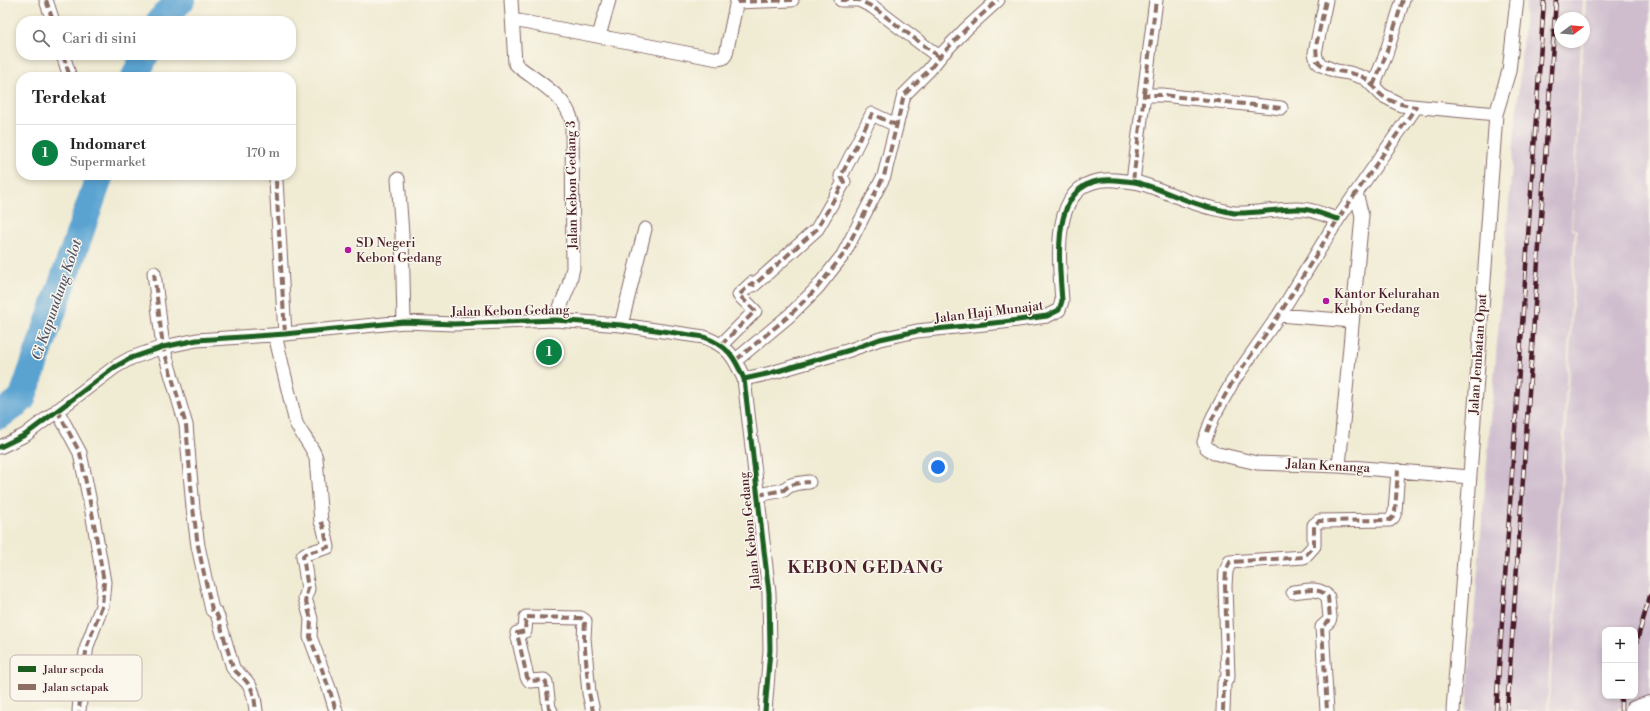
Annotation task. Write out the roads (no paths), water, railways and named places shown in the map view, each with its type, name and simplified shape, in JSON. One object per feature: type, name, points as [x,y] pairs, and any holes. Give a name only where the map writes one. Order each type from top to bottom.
[{"type":"main road","points":[[1634,711],[1650,706]]},
{"type":"street","points":[[46,0],[51,16]]},
{"type":"street","name":"Jalan Kebon Gedang 3","points":[[511,0],[515,62],[561,100],[568,110],[572,122],[573,268],[569,285],[555,320]]},
{"type":"street","points":[[599,36],[609,0]]},
{"type":"street","points":[[513,20],[720,59],[726,54],[737,1],[792,0]]},
{"type":"street","points":[[841,0],[859,0],[873,7],[939,57]]},
{"type":"street","points":[[736,360],[790,315],[818,288],[843,256],[884,176],[904,96],[966,29],[998,0]]},
{"type":"street","points":[[1156,0],[1133,181],[1201,206],[1232,213],[1301,209],[1314,211],[1338,219]]},
{"type":"street","points":[[1326,0],[1316,46],[1317,61],[1321,66],[1365,78],[1382,96],[1401,104],[1416,107],[1496,114]]},
{"type":"street","points":[[1373,86],[1385,57],[1403,0]]},
{"type":"street","name":"Jalan Jembatan Opat","points":[[1453,711],[1496,114],[1509,71],[1517,0]]},
{"type":"street","points":[[65,60],[68,72]]},
{"type":"street","points":[[1144,95],[1162,95],[1281,108]]},
{"type":"street","points":[[1352,321],[1279,315],[1338,219],[1416,107]]},
{"type":"street","points":[[721,345],[755,311],[739,295],[752,283],[755,285],[817,229],[824,219],[844,182],[841,176],[872,114],[896,125]]},
{"type":"street","points":[[398,179],[402,234],[404,322]]},
{"type":"street","name":"Jalan Haji Munajat","points":[[744,379],[772,373],[850,350],[880,339],[917,331],[1047,316],[1056,312],[1061,306],[1062,300],[1060,263],[1061,230],[1064,212],[1080,187],[1104,179],[1133,181]]},
{"type":"street","points":[[276,181],[280,334],[296,423],[315,455],[321,522],[328,547],[305,554],[303,556],[308,589],[305,598],[311,619],[310,634],[336,711]]},
{"type":"street","points":[[1339,466],[1362,216],[1356,193]]},
{"type":"street","points":[[621,325],[645,229]]},
{"type":"street","points":[[154,273],[163,347],[186,425],[193,508],[201,566],[212,610],[218,617],[233,668],[249,685],[252,691],[256,711]]},
{"type":"street","name":"Jalan Kenanga","points":[[1279,315],[1233,381],[1212,417],[1204,442],[1211,452],[1218,455],[1256,463],[1339,466],[1470,477]]},
{"type":"street","name":"Jalan Kebon Gedang","points":[[0,447],[25,435],[53,409],[115,367],[131,358],[163,347],[197,340],[280,334],[404,322],[454,324],[555,320],[621,325],[704,337],[726,348],[736,360],[744,379],[769,593],[770,650],[765,711]]},
{"type":"street","points":[[53,409],[80,453],[104,582],[102,606],[86,646],[85,655]]},
{"type":"street","points":[[1223,711],[1224,683],[1228,677],[1225,586],[1227,566],[1230,562],[1304,557],[1314,546],[1314,525],[1316,522],[1390,520],[1395,512],[1398,470]]},
{"type":"street","points":[[758,494],[784,490],[787,486],[809,482]]},
{"type":"street","points":[[1293,592],[1314,590],[1321,592],[1328,598],[1330,618],[1329,621],[1322,627],[1327,711]]},
{"type":"street","points":[[550,711],[546,682],[544,680],[530,681],[527,677],[517,633],[525,631],[526,617],[581,618],[584,621],[589,693],[593,711]]},
{"type":"street","points":[[80,711],[81,701]]},
{"type":"waterway","name":"Ci Kapundung Kolot","points":[[165,16],[181,0]]},
{"type":"waterway","name":"Ci Kapundung Kolot","points":[[137,72],[143,60]]},
{"type":"waterway","name":"Ci Kapundung Kolot","points":[[0,415],[22,399],[98,180]]},
{"type":"railway","points":[[1496,711],[1544,0]]},
{"type":"railway","points":[[1507,711],[1556,0]]},
{"type":"railway","points":[[1638,637],[1650,596]]},
{"type":"railway","points":[[1621,699],[1621,711]]},
{"type":"place","name":"SD Negeri Kebon Gedang","points":[[348,250]]},
{"type":"place","name":"Kantor Kelurahan Kebon Gedang","points":[[1326,301]]},
{"type":"place","name":"Indomaret","points":[[549,352]]},
{"type":"district","name":"KEBON GEDANG","points":[[866,568]]}]
